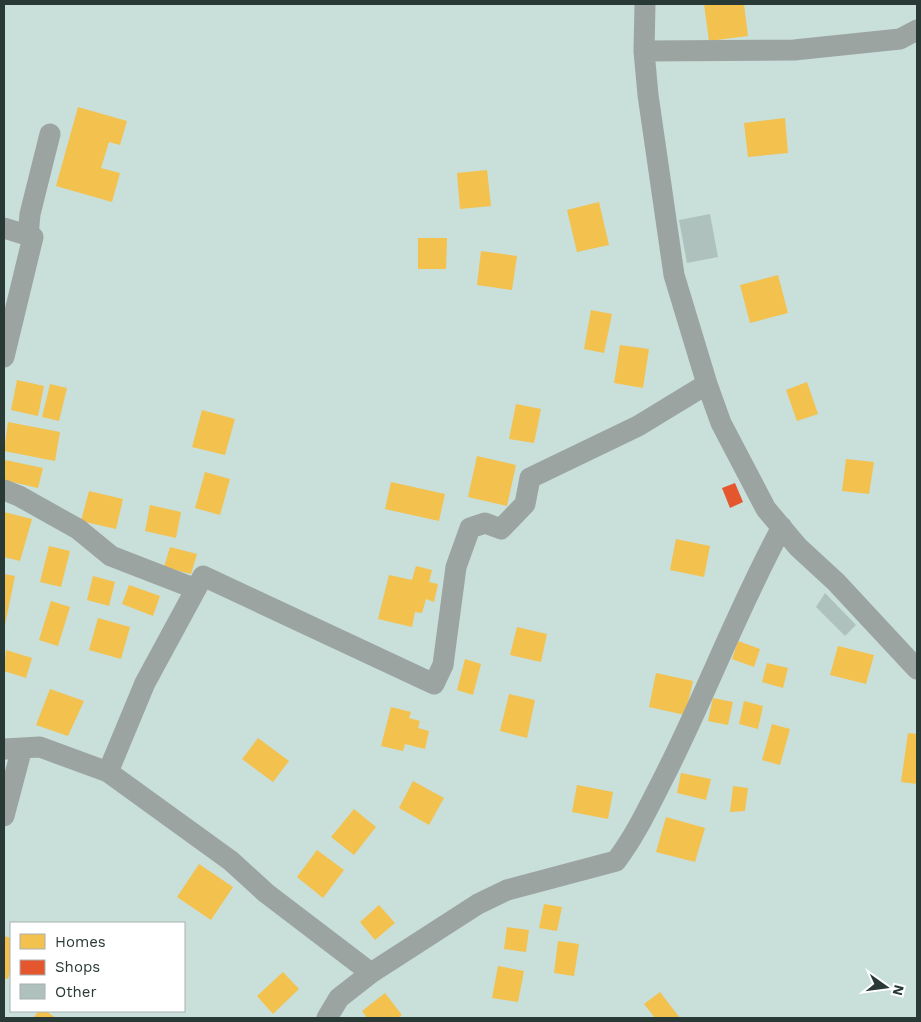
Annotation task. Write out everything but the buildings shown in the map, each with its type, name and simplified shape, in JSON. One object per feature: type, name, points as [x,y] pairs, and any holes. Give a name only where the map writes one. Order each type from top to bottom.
[{"type":"street","points":[[645,4],[644,51],[648,95],[674,275],[707,384],[726,431],[766,509],[798,547],[836,582],[917,669]]},
{"type":"street","points":[[644,51],[794,50],[900,39],[917,30]]},
{"type":"street","points":[[28,236],[30,214],[50,134]]},
{"type":"street","points":[[4,228],[34,238],[4,357]]},
{"type":"street","points":[[108,772],[144,683],[203,576],[434,684],[443,666],[456,567],[470,528],[485,523],[501,529],[525,504],[530,478],[638,426],[707,384]]},
{"type":"street","points":[[4,490],[19,496],[78,528],[111,556],[196,589]]},
{"type":"street","points":[[327,1018],[339,998],[371,973],[478,904],[507,890],[616,860],[645,814],[694,717],[740,612],[782,527]]},
{"type":"street","points":[[4,816],[13,749],[40,747],[108,772],[231,861],[266,893],[371,973]]}]
